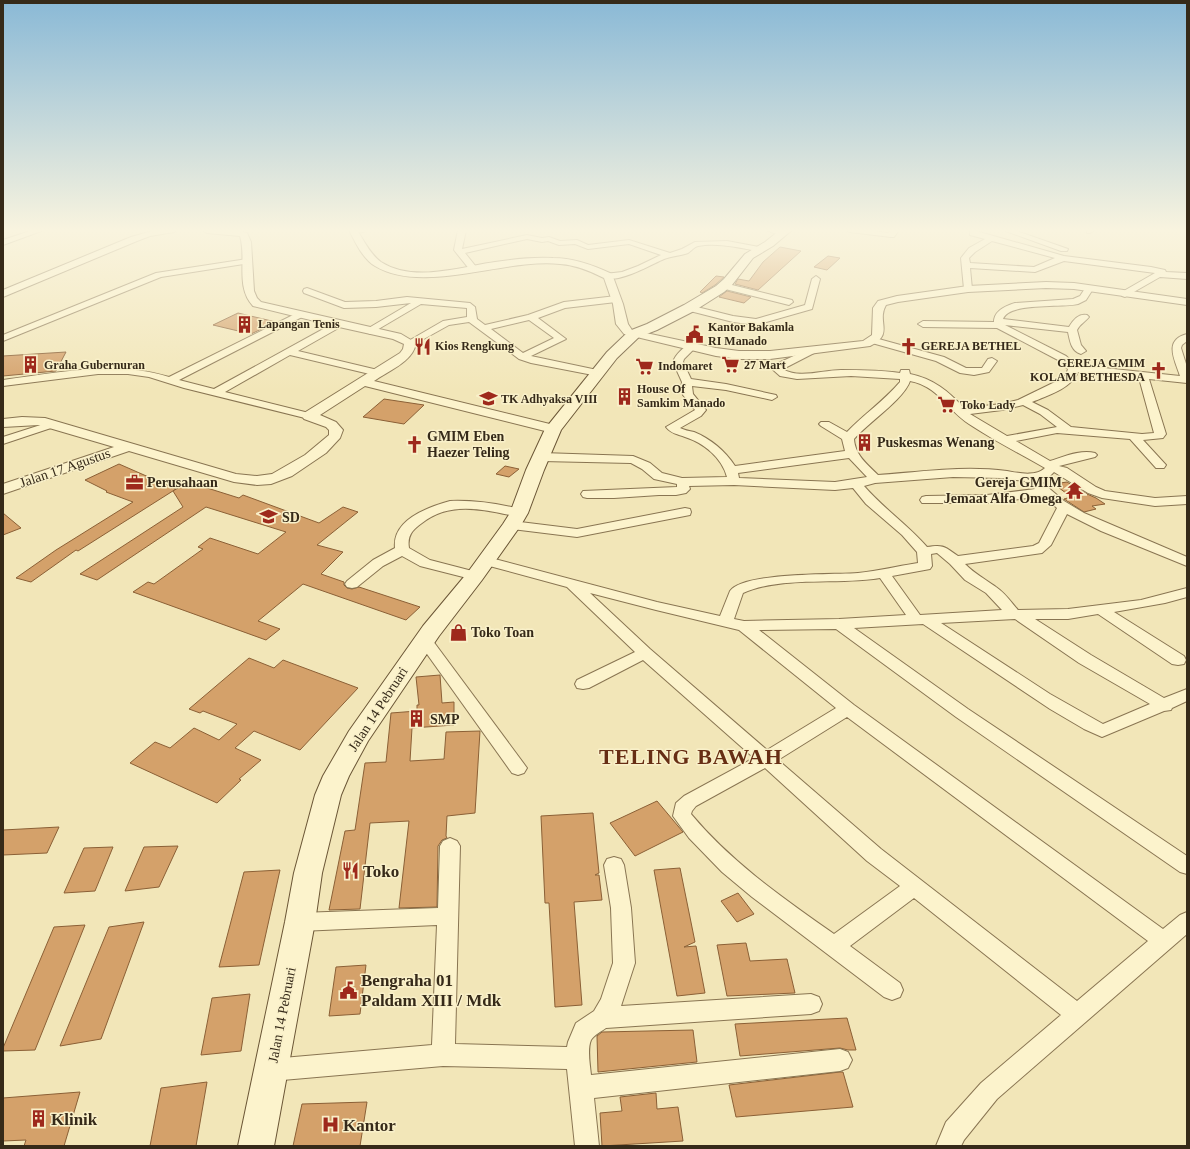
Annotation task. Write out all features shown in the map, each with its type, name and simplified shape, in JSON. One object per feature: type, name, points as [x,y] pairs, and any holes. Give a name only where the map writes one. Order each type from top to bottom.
[{"type":"main road","points":[[634,334],[652,327],[688,308],[726,284]]},
{"type":"main road","name":"Jalan 14 Pebruari","points":[[256,1146],[300,922],[308,873],[328,795],[336,776],[378,706],[425,640],[481,569],[515,519],[535,470],[556,425],[612,355],[634,334]]},
{"type":"street","points":[[4,292],[24,284]]},
{"type":"street","points":[[3,338],[138,284]]},
{"type":"street","points":[[249,284],[250,297],[254,303],[299,315],[397,336],[410,343]]},
{"type":"street","points":[[611,284],[622,324],[628,332],[692,347],[743,355],[857,346],[875,341],[940,359],[959,369],[969,372],[985,370],[992,361]]},
{"type":"street","points":[[688,308],[732,319],[750,322],[761,321],[808,307],[815,284]]},
{"type":"street","points":[[968,284],[968,288]]},
{"type":"street","points":[[1125,294],[1143,284]]},
{"type":"street","points":[[875,341],[878,331],[879,308],[882,303],[897,299],[968,288],[1046,285],[1187,302]]},
{"type":"street","points":[[724,286],[789,302]]},
{"type":"street","points":[[999,323],[1000,315],[1007,308],[1024,305],[1075,302],[1083,298],[1089,289]]},
{"type":"street","points":[[307,291],[344,305],[376,304],[407,300],[468,305],[471,307],[471,319]]},
{"type":"street","points":[[484,328],[531,317],[564,305],[616,299]]},
{"type":"street","points":[[370,331],[417,303]]},
{"type":"street","points":[[170,380],[299,315]]},
{"type":"street","points":[[524,357],[534,350],[561,338],[531,317]]},
{"type":"street","points":[[1081,351],[1076,346],[1072,330],[1077,322],[1084,317]]},
{"type":"street","points":[[410,343],[446,323],[471,319],[524,357],[538,362],[598,372]]},
{"type":"street","points":[[999,323],[1062,358],[1073,368],[1186,380],[1176,348],[1181,340],[1187,337]]},
{"type":"street","points":[[923,324],[999,323],[1072,330]]},
{"type":"street","points":[[216,393],[339,324]]},
{"type":"street","points":[[309,416],[404,356],[409,350],[410,343]]},
{"type":"street","points":[[692,347],[679,358],[678,362],[687,382],[686,389],[688,396],[701,410],[697,414],[672,427],[674,430],[691,435],[713,448],[724,457],[733,475]]},
{"type":"street","points":[[813,350],[776,368],[782,373],[797,376],[830,373],[905,374],[923,380],[934,386],[943,392],[961,412],[972,421],[1051,466],[1063,470],[1092,490],[1102,494],[1155,502],[1187,500]]},
{"type":"street","points":[[289,352],[420,391],[556,425]]},
{"type":"street","points":[[961,412],[1008,406],[1023,401],[1068,379],[1073,368]]},
{"type":"street","points":[[3,383],[114,371],[128,371],[170,380],[309,416],[330,423],[336,430],[336,434],[334,440],[326,448],[272,480],[251,480],[234,478],[53,424],[31,420],[3,423]]},
{"type":"street","points":[[875,479],[851,454],[847,444],[848,438],[860,425],[892,398],[905,382],[905,374]]},
{"type":"street","points":[[1005,440],[1057,430],[1155,437],[1160,434],[1143,375]]},
{"type":"street","points":[[687,382],[726,387],[772,397]]},
{"type":"street","points":[[1023,401],[1044,412],[1068,430]]},
{"type":"street","points":[[3,441],[53,424]]},
{"type":"street","points":[[825,424],[848,438]]},
{"type":"street","points":[[1133,436],[1160,466]]},
{"type":"street","name":"Jalan 17 Agustus","points":[[3,489],[128,447]]},
{"type":"street","points":[[542,457],[633,460],[646,466],[658,476],[682,482],[733,475],[786,464],[851,454]]},
{"type":"street","points":[[733,475],[835,486],[856,484],[875,479],[953,473],[1006,474],[1030,478],[1046,473],[1051,466],[1072,458],[1091,455]]},
{"type":"street","points":[[1030,478],[1045,492],[1078,516],[1187,562]]},
{"type":"street","points":[[587,494],[631,495],[679,491],[684,489],[682,482]]},
{"type":"street","points":[[725,622],[737,591],[747,586],[771,581],[855,577],[925,566],[924,550],[908,532],[870,501],[856,484]]},
{"type":"street","points":[[926,500],[987,499],[1045,492]]},
{"type":"street","points":[[402,550],[401,541],[404,531],[419,517],[435,508],[454,505],[467,504],[549,531],[578,533],[685,512]]},
{"type":"street","points":[[955,561],[1041,548],[1064,507]]},
{"type":"street","points":[[924,550],[940,549],[955,561],[970,577],[991,590],[1017,615],[1085,659],[1164,706]]},
{"type":"street","points":[[402,550],[425,562],[570,582],[656,606],[744,626],[839,624],[921,619],[1068,614],[1165,599],[1187,592]]},
{"type":"street","points":[[352,584],[378,563],[402,550]]},
{"type":"street","points":[[883,573],[921,619],[1067,712],[1102,731],[1187,695]]},
{"type":"street","points":[[570,582],[645,654],[874,855],[1077,1014]]},
{"type":"street","points":[[1101,610],[1178,660]]},
{"type":"street","points":[[839,624],[962,713],[1187,866]]},
{"type":"street","points":[[744,626],[848,709],[1164,941]]},
{"type":"street","points":[[425,640],[452,679],[470,698],[518,768]]},
{"type":"street","points":[[583,684],[645,654]]},
{"type":"street","points":[[848,709],[766,759],[690,801],[683,808],[682,816],[691,828],[729,866],[759,891],[892,990]]},
{"type":"street","points":[[442,1055],[446,916],[450,846]]},
{"type":"street","points":[[587,1146],[578,1058],[579,1042],[584,1031],[602,1018],[612,1003],[624,963],[621,908],[614,865]]},
{"type":"street","points":[[834,946],[914,887]]},
{"type":"street","points":[[300,922],[446,916]]},
{"type":"street","points":[[948,1146],[955,1131],[989,1091],[1187,921]]},
{"type":"street","points":[[602,1018],[811,1004]]},
{"type":"street","points":[[271,1070],[442,1055],[578,1058]]},
{"type":"street","points":[[581,1088],[840,1060]]},
{"type":"building","points":[[708,284],[717,284],[702,293],[700,292]]},
{"type":"building","points":[[735,284],[765,284],[758,290]]},
{"type":"building","points":[[727,291],[751,297],[744,303],[719,297]]},
{"type":"building","name":"Lapangan Tenis","points":[[238,313],[276,322],[251,334],[213,325]]},
{"type":"building","name":"Graha Gubernuran","points":[[66,352],[56,371],[3,376],[3,356]]},
{"type":"building","points":[[384,399],[424,405],[404,424],[363,417]]},
{"type":"building","points":[[119,464],[176,489],[78,551],[76,550],[31,582],[16,578],[56,550],[133,502],[106,492],[107,491],[85,480]]},
{"type":"building","points":[[505,466],[519,469],[509,477],[496,474]]},
{"type":"building","points":[[188,482],[239,498],[243,495],[319,523],[343,507],[358,512],[317,545],[343,552],[321,574],[344,582],[344,585],[347,588],[352,589],[359,587],[420,607],[406,620],[303,584],[258,621],[280,629],[266,640],[133,592],[148,582],[154,584],[203,549],[198,547],[210,538],[258,554],[286,532],[206,507],[97,580],[80,574],[183,507],[173,491]]},
{"type":"building","name":"Gereja GMIM Jemaat Alfa Omega","points":[[1067,482],[1105,504],[1092,506],[1096,509],[1084,512],[1064,499],[1071,497],[1054,484]]},
{"type":"building","points":[[3,513],[21,528],[3,535]]},
{"type":"building","points":[[249,658],[274,668],[283,660],[358,688],[300,750],[254,731],[235,748],[261,760],[239,779],[241,780],[217,803],[130,763],[155,742],[170,748],[194,728],[219,740],[237,724],[203,711],[200,713],[189,709]]},
{"type":"building","points":[[440,675],[442,703],[454,702],[454,725],[412,728],[410,761],[444,759],[446,732],[480,731],[475,813],[447,816],[447,838],[442,840],[438,846],[437,907],[399,908],[409,821],[370,823],[360,909],[329,910],[345,831],[355,830],[365,763],[386,762],[391,713],[417,711],[417,705],[419,705],[416,677]]},
{"type":"building","points":[[657,801],[683,832],[635,856],[610,823]]},
{"type":"building","points":[[593,813],[599,873],[595,875],[599,875],[602,900],[574,902],[582,1005],[555,1007],[549,903],[545,903],[541,816]]},
{"type":"building","points":[[59,827],[47,853],[3,855],[3,830]]},
{"type":"building","points":[[178,846],[159,887],[125,891],[144,847]]},
{"type":"building","points":[[113,847],[95,891],[64,893],[84,848]]},
{"type":"building","points":[[680,868],[695,942],[684,947],[696,946],[705,993],[677,996],[654,870]]},
{"type":"building","points":[[280,870],[259,965],[219,967],[244,872]]},
{"type":"building","points":[[738,893],[754,914],[737,922],[721,901]]},
{"type":"building","points":[[144,922],[101,1039],[60,1046],[109,927]]},
{"type":"building","points":[[85,925],[35,1050],[3,1051],[54,927]]},
{"type":"building","points":[[746,943],[750,961],[787,959],[795,993],[727,996],[717,945]]},
{"type":"building","name":"Bengraha 01 Paldam XIII / Mdk","points":[[366,965],[360,1014],[329,1016],[336,967]]},
{"type":"building","points":[[250,994],[241,1051],[201,1055],[212,998]]},
{"type":"building","points":[[847,1018],[856,1050],[840,1048],[740,1056],[735,1024]]},
{"type":"building","points":[[693,1030],[697,1062],[598,1072],[597,1036],[602,1032]]},
{"type":"building","points":[[843,1072],[853,1107],[736,1117],[729,1085]]},
{"type":"building","points":[[207,1082],[196,1146],[150,1146],[161,1088]]},
{"type":"building","name":"Klinik","points":[[80,1092],[64,1146],[24,1146],[26,1140],[3,1141],[3,1098]]},
{"type":"building","points":[[656,1093],[657,1109],[678,1107],[683,1141],[602,1146],[600,1113],[622,1111],[620,1097]]},
{"type":"building","name":"Kantor","points":[[367,1102],[360,1146],[293,1146],[302,1104]]},
{"type":"place","name":"Lapangan Tenis","points":[[245,324]]},
{"type":"place","name":"Kantor Bakamla RI Manado","points":[[695,334]]},
{"type":"place","name":"Kios Rengkung","points":[[422,346]]},
{"type":"place","name":"GEREJA BETHEL","points":[[908,346]]},
{"type":"place","name":"Graha Gubernuran","points":[[31,365]]},
{"type":"place","name":"27 Mart","points":[[731,365]]},
{"type":"place","name":"Indomaret","points":[[645,366]]},
{"type":"place","name":"GEREJA GMIM KOLAM BETHESDA","points":[[1158,370]]},
{"type":"place","name":"House Of Samkim Manado","points":[[624,396]]},
{"type":"place","name":"TK Adhyaksa VIII","points":[[488,399]]},
{"type":"place","name":"Toko Lady","points":[[947,405]]},
{"type":"place","name":"Puskesmas Wenang","points":[[864,442]]},
{"type":"place","name":"GMIM Eben Haezer Teling","points":[[414,444]]},
{"type":"place","name":"Perusahaan","points":[[134,482]]},
{"type":"place","name":"Gereja GMIM Jemaat Alfa Omega","points":[[1075,490]]},
{"type":"place","name":"SD","points":[[269,517]]},
{"type":"place","name":"Toko Toan","points":[[458,632]]},
{"type":"place","name":"SMP","points":[[417,719]]},
{"type":"place","name":"Toko","points":[[350,871]]},
{"type":"place","name":"Bengraha 01 Paldam XIII / Mdk","points":[[348,990]]},
{"type":"place","name":"Klinik","points":[[38,1119]]},
{"type":"place","name":"Kantor","points":[[330,1125]]},
{"type":"district","name":"TELING BAWAH","points":[[691,756]]}]
